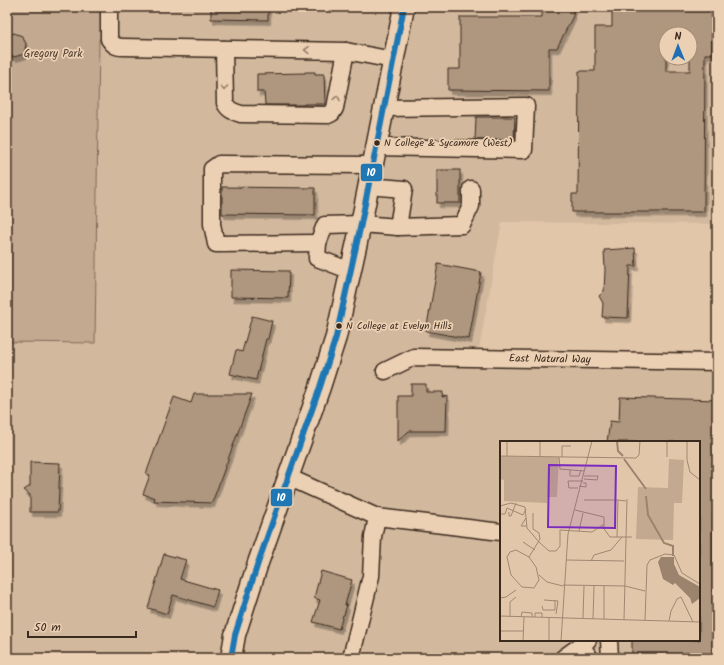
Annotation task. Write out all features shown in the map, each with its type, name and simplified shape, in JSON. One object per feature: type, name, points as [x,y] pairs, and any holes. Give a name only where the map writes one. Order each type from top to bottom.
[{"type":"main road","points":[[231,658],[235,635],[258,563],[336,337],[361,224],[404,7]]},
{"type":"lane","points":[[109,7],[109,39],[116,47],[346,50],[394,60]]},
{"type":"lane","points":[[224,49],[225,103],[232,111],[241,114],[320,115],[328,115],[332,113],[335,108],[346,50]]},
{"type":"lane","points":[[318,243],[216,244],[212,224],[212,169],[218,164],[524,150],[526,106],[384,108]]},
{"type":"lane","points":[[368,186],[404,189],[398,227]]},
{"type":"lane","points":[[351,271],[318,258],[318,243],[326,225],[361,224],[398,227],[462,225],[471,206],[471,189]]},
{"type":"lane","name":"East Natural Way","points":[[385,371],[414,357],[717,362]]},
{"type":"lane","points":[[288,477],[377,517],[500,532]]},
{"type":"lane","points":[[351,658],[371,576],[373,537],[377,517]]},
{"type":"lane","points":[[609,641],[610,658]]},
{"type":"lane","points":[[563,658],[585,642],[590,658]]},
{"type":"shaded area","points":[[109,7],[717,7],[717,224],[502,222],[479,349],[717,352],[717,658],[7,658],[7,342],[95,343],[99,39],[108,39]]},
{"type":"green space","name":"Gregory Park","points":[[7,7],[109,7],[109,39],[99,39],[95,343],[7,342]]},
{"type":"building","points":[[211,7],[268,7],[268,20],[211,19]]},
{"type":"building","points":[[542,7],[573,7],[573,16],[557,48],[549,48],[549,91],[448,90],[448,69],[460,69],[460,17],[542,17]]},
{"type":"building","points":[[612,7],[712,7],[712,54],[705,54],[704,212],[572,212],[572,194],[578,194],[579,71],[595,71],[595,27],[612,27]]},
{"type":"building","points":[[14,33],[22,36],[26,44],[24,54],[14,57],[7,54],[7,36]]},
{"type":"building","points":[[305,72],[324,74],[325,104],[265,105],[264,92],[257,92],[257,74]]},
{"type":"building","points":[[476,117],[515,117],[514,140],[475,140]]},
{"type":"building","points":[[437,170],[460,170],[460,203],[437,203]]},
{"type":"building","points":[[222,187],[315,188],[315,215],[222,214]]},
{"type":"building","points":[[635,248],[636,266],[630,266],[628,318],[602,317],[603,303],[599,296],[604,291],[604,250]]},
{"type":"building","points":[[438,264],[481,272],[469,339],[426,331]]},
{"type":"building","points":[[231,270],[289,271],[288,298],[231,297]]},
{"type":"building","points":[[252,316],[272,321],[256,380],[230,374],[236,350],[242,352]]},
{"type":"building","points":[[411,384],[426,384],[426,392],[443,392],[442,397],[447,396],[446,431],[409,431],[398,441],[398,396],[411,396]]},
{"type":"building","points":[[194,394],[252,394],[212,503],[154,501],[155,498],[143,494],[150,475],[146,474],[174,397],[191,403]]},
{"type":"building","points":[[620,397],[717,400],[715,513],[713,514],[713,658],[632,658],[632,641],[700,641],[700,441],[607,441],[610,421],[619,422]]},
{"type":"building","points":[[30,462],[60,463],[58,512],[30,512],[30,495],[24,490],[30,486]]},
{"type":"building","points":[[164,554],[186,560],[180,579],[218,590],[213,607],[173,595],[167,614],[148,608]]},
{"type":"building","points":[[321,571],[352,580],[345,605],[347,605],[339,629],[313,622],[320,600],[314,598]]},
{"type":"transit line","name":"10","points":[[231,658],[235,635],[258,563],[336,337],[361,224],[404,7]]},
{"type":"place","name":"N College & Sycamore (West)","points":[[377,143]]},
{"type":"place","name":"N College at Evelyn Hills","points":[[339,326]]}]
